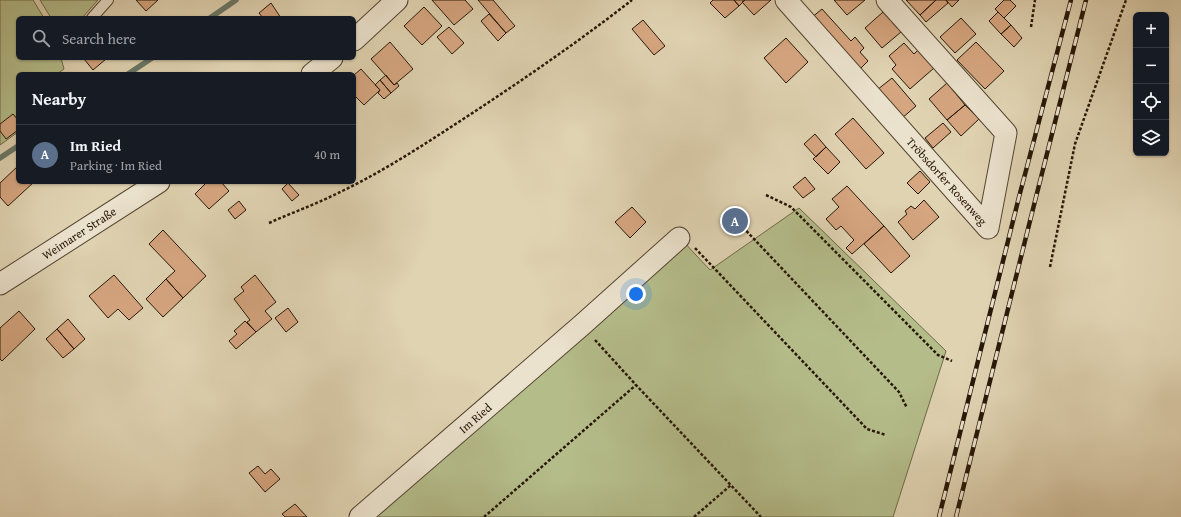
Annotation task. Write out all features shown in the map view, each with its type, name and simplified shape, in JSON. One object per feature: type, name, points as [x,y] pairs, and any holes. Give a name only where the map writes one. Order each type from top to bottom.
[{"type":"street","points":[[356,38],[397,0]]},
{"type":"street","name":"Tröbsdorfer Rosenweg","points":[[786,0],[988,228],[1006,134],[887,0]]},
{"type":"street","points":[[314,72],[330,60]]},
{"type":"street","name":"Weimarer Straße","points":[[0,284],[156,184]]},
{"type":"street","name":"Im Ried","points":[[360,517],[582,325],[684,240]]},
{"type":"lane","points":[[94,16],[108,0]]},
{"type":"path","points":[[356,183],[432,140],[536,71],[592,32],[632,0]]},
{"type":"path","points":[[1031,27],[1035,0]]},
{"type":"path","points":[[1050,267],[1075,144],[1126,0]]},
{"type":"path","points":[[269,223],[336,194],[355,184]]},
{"type":"path","points":[[766,195],[791,207],[938,354],[952,361]]},
{"type":"path","points":[[736,220],[899,392],[907,408]]},
{"type":"path","points":[[684,240],[867,428],[886,435]]},
{"type":"path","points":[[590,335],[761,517]]},
{"type":"path","points":[[484,517],[636,385]]},
{"type":"path","points":[[694,517],[731,485]]},
{"type":"green space","points":[[0,0],[33,0],[43,16],[16,16],[16,60],[62,60],[64,69],[60,72],[16,72],[16,133],[0,145]]},
{"type":"green space","points":[[40,0],[98,0],[84,16],[50,16]]},
{"type":"green space","points":[[799,208],[946,351],[893,517],[365,517],[682,240],[710,270]]},
{"type":"building","points":[[136,0],[158,0],[146,11]]},
{"type":"building","points":[[432,0],[465,0],[473,9],[454,25]]},
{"type":"building","points":[[478,0],[493,0],[515,26],[506,33]]},
{"type":"building","points":[[713,0],[734,0],[739,6],[725,18],[710,3]]},
{"type":"building","points":[[734,0],[745,0],[739,6]]},
{"type":"building","points":[[745,0],[771,0],[754,15],[742,2]]},
{"type":"building","points":[[834,0],[865,0],[847,15]]},
{"type":"building","points":[[906,0],[936,0],[920,15]]},
{"type":"building","points":[[936,0],[946,0],[948,3],[926,22],[920,15]]},
{"type":"building","points":[[946,0],[959,0],[952,7]]},
{"type":"building","points":[[1004,0],[1010,0],[1016,6],[1004,18],[995,9]]},
{"type":"building","points":[[271,3],[280,16],[261,16],[259,13]]},
{"type":"building","points":[[424,7],[442,26],[422,45],[404,26]]},
{"type":"building","points":[[822,9],[851,41],[855,37],[864,48],[860,52],[868,61],[858,71],[811,18]]},
{"type":"building","points":[[883,12],[901,32],[882,48],[865,28]]},
{"type":"building","points":[[998,12],[1011,25],[1001,34],[989,21]]},
{"type":"building","points":[[489,14],[506,33],[498,41],[481,21]]},
{"type":"building","points":[[961,18],[976,34],[955,53],[940,37]]},
{"type":"building","points":[[643,20],[665,46],[654,55],[632,29]]},
{"type":"building","points":[[1011,25],[1022,38],[1014,47],[1001,34]]},
{"type":"building","points":[[449,27],[464,43],[452,54],[437,37]]},
{"type":"building","points":[[786,38],[808,62],[786,83],[764,58]]},
{"type":"building","points":[[390,42],[413,69],[394,85],[371,59]]},
{"type":"building","points":[[976,42],[1004,71],[985,89],[957,60]]},
{"type":"building","points":[[904,43],[914,54],[918,50],[934,68],[910,89],[892,69],[896,65],[889,56]]},
{"type":"building","points":[[85,60],[105,60],[93,70]]},
{"type":"building","points":[[361,69],[380,90],[364,105],[356,97],[356,73]]},
{"type":"building","points":[[386,75],[394,85],[397,83],[399,86],[391,93],[380,80]]},
{"type":"building","points":[[892,78],[916,106],[901,119],[877,90]]},
{"type":"building","points":[[380,80],[391,93],[384,99],[378,93],[380,90],[375,85]]},
{"type":"building","points":[[947,83],[965,105],[947,120],[929,99]]},
{"type":"building","points":[[965,105],[979,119],[961,136],[947,120]]},
{"type":"building","points":[[13,114],[16,118],[16,132],[6,139],[0,131],[0,124]]},
{"type":"building","points":[[853,118],[884,153],[866,169],[835,134]]},
{"type":"building","points":[[943,123],[951,132],[933,148],[925,138]]},
{"type":"building","points":[[815,134],[826,147],[816,157],[804,144]]},
{"type":"building","points":[[826,147],[840,162],[828,174],[813,159]]},
{"type":"building","points":[[16,168],[16,184],[32,184],[8,206],[0,197],[0,183]]},
{"type":"building","points":[[920,171],[930,182],[918,194],[907,183]]},
{"type":"building","points":[[805,177],[815,189],[803,198],[793,187]]},
{"type":"building","points":[[205,184],[223,184],[229,191],[209,209],[195,194]]},
{"type":"building","points":[[289,184],[299,195],[292,201],[282,189]]},
{"type":"building","points":[[847,186],[884,226],[852,254],[846,248],[854,240],[841,226],[836,230],[826,219],[839,207],[832,199]]},
{"type":"building","points":[[924,200],[939,217],[913,240],[898,222],[907,214],[905,211],[911,206],[915,209]]},
{"type":"building","points":[[239,201],[246,210],[235,219],[228,210]]},
{"type":"building","points":[[632,207],[646,222],[630,238],[615,222]]},
{"type":"building","points":[[884,226],[910,256],[891,273],[864,244]]},
{"type":"building","points":[[163,230],[206,276],[183,298],[166,279],[175,271],[149,244]]},
{"type":"building","points":[[114,275],[143,308],[129,320],[118,309],[108,318],[89,296]]},
{"type":"building","points":[[255,275],[276,302],[265,311],[272,319],[256,332],[247,322],[250,320],[234,299],[244,291],[241,287]]},
{"type":"building","points":[[166,279],[183,298],[163,317],[146,299]]},
{"type":"building","points":[[288,308],[298,322],[286,332],[275,318]]},
{"type":"building","points":[[19,311],[35,329],[2,361],[0,359],[0,328]]},
{"type":"building","points":[[68,319],[85,339],[74,349],[57,329]]},
{"type":"building","points":[[245,321],[256,332],[236,349],[229,341],[237,334],[234,331]]},
{"type":"building","points":[[57,329],[74,349],[63,358],[46,339]]},
{"type":"building","points":[[258,466],[265,474],[271,469],[280,479],[265,492],[249,473]]},
{"type":"building","points":[[295,504],[307,517],[285,517],[282,514]]},
{"type":"waterway","points":[[213,16],[236,0]]},
{"type":"waterway","points":[[131,72],[149,60]]},
{"type":"waterway","points":[[0,158],[16,147]]},
{"type":"railway","points":[[939,517],[1019,197],[1071,0]]},
{"type":"railway","points":[[956,517],[1086,0]]},
{"type":"place","name":"Im Ried","points":[[735,221]]}]
